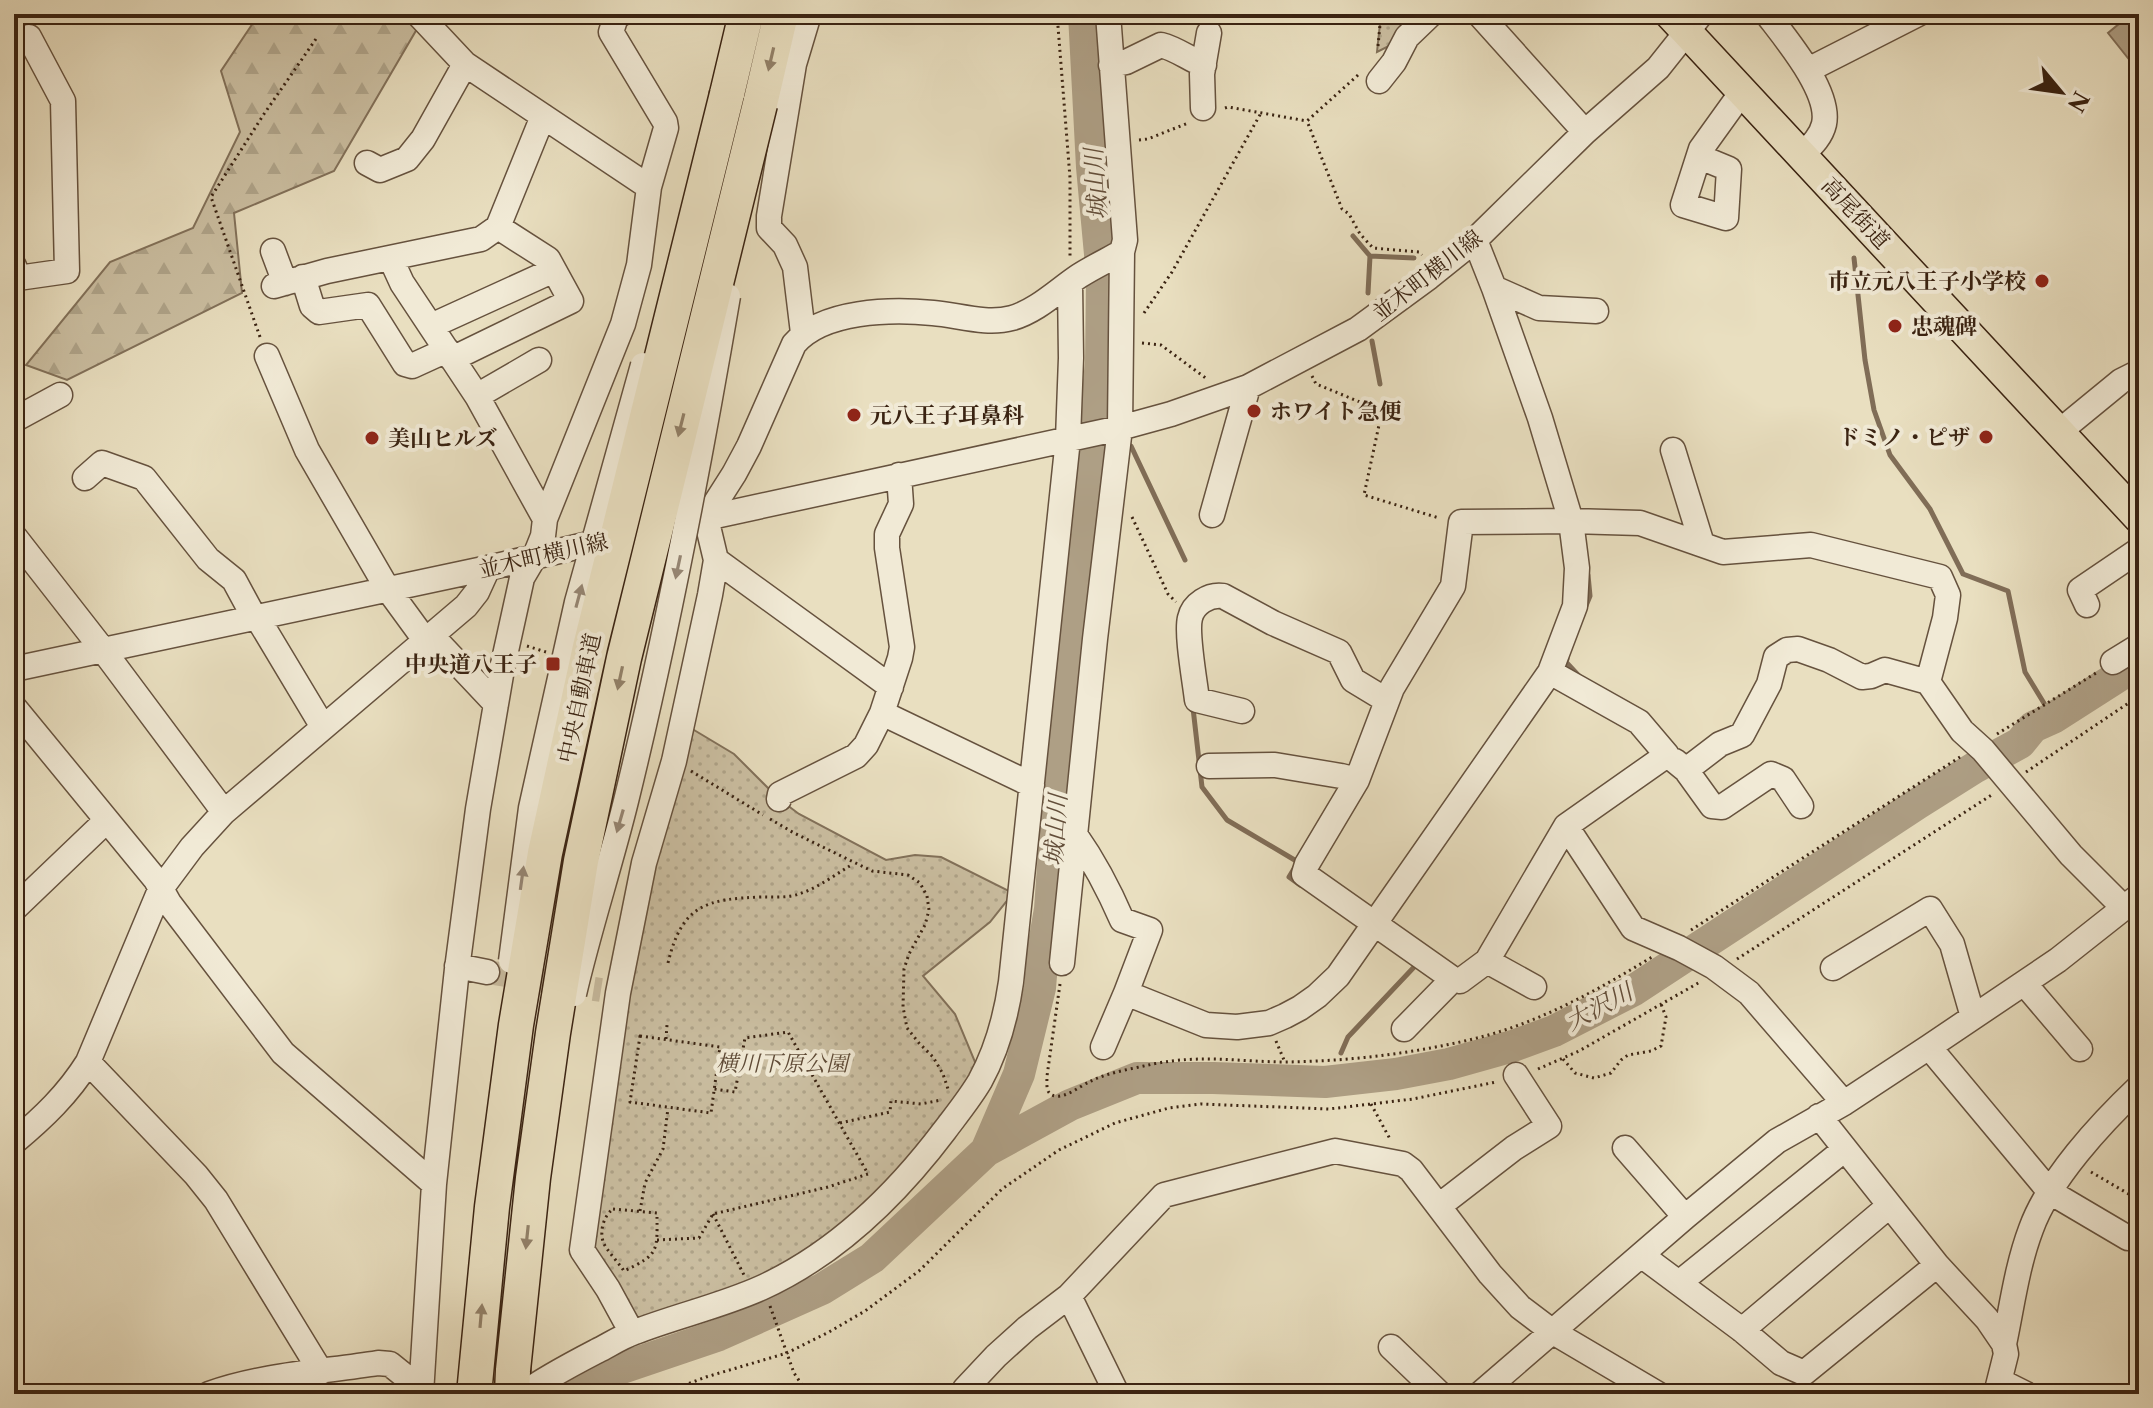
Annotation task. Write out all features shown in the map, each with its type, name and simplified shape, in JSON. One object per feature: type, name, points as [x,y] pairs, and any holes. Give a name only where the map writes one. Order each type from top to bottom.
[{"type":"highway","name":"中央自動車道","points":[[474,1394],[492,1207],[516,1025],[545,853],[590,647],[746,14]]},
{"type":"highway","name":"中央自動車道","points":[[516,1386],[533,1178],[581,861],[617,689],[781,14]]},
{"type":"main road","name":"高尾街道","points":[[1686,21],[1742,92],[2139,518]]},
{"type":"street","points":[[418,14],[465,64],[649,187]]},
{"type":"street","points":[[421,1392],[434,1184],[457,966],[496,704],[522,578],[543,536],[545,519],[623,324],[639,265],[649,187],[666,128],[611,32],[616,17],[621,14]]},
{"type":"street","points":[[803,333],[795,267],[785,245],[769,228],[769,216],[794,64],[809,14]]},
{"type":"street","points":[[1062,963],[1126,341],[1118,254],[1125,240],[1108,14]]},
{"type":"street","points":[[1368,78],[1394,62],[1407,37],[1431,14]]},
{"type":"street","points":[[1479,14],[1585,132]]},
{"type":"street","points":[[1767,14],[1808,70],[1822,99],[1824,123],[1815,141],[1802,155]]},
{"type":"street","points":[[1808,70],[1918,14]]},
{"type":"street","name":"並木町横川線","points":[[14,669],[488,568],[1116,428],[1171,414],[1248,387],[1358,329],[1475,240],[1585,132],[1658,68],[1686,21]]},
{"type":"street","points":[[1202,114],[1209,33]]},
{"type":"street","points":[[14,45],[29,37],[63,101],[67,271],[18,278],[14,266]]},
{"type":"street","points":[[1111,65],[1126,62],[1161,45],[1204,65]]},
{"type":"street","points":[[367,163],[380,170],[407,159],[423,139],[465,64]]},
{"type":"street","points":[[1700,157],[1701,149],[1742,92]]},
{"type":"street","points":[[287,282],[481,239],[498,227],[543,116]]},
{"type":"street","points":[[273,251],[287,282],[319,312],[368,305],[405,364],[412,366],[449,354],[571,301],[548,259],[498,227]]},
{"type":"street","points":[[1126,993],[1206,1025],[1237,1027],[1269,1023],[1317,996],[1338,976],[1376,925],[1550,672],[1575,606],[1577,568],[1571,521],[1540,418],[1475,240]]},
{"type":"street","points":[[632,1333],[582,1250],[609,991],[674,761],[698,658],[716,560],[706,518],[749,446],[794,344],[803,333],[859,314],[910,312],[994,320],[1013,317],[1118,254]]},
{"type":"street","points":[[391,259],[402,283],[477,396],[545,519]]},
{"type":"street","points":[[431,326],[554,270]]},
{"type":"street","points":[[516,1386],[577,1361],[632,1333],[762,1288],[806,1264],[884,1202],[931,1149],[980,1080],[994,1050],[1008,1004],[1070,438],[1075,280]]},
{"type":"street","points":[[1494,288],[1539,308],[1596,311]]},
{"type":"street","points":[[267,356],[307,450],[387,588],[428,638],[496,704]]},
{"type":"street","points":[[477,396],[539,360]]},
{"type":"street","points":[[2060,431],[2121,381],[2139,372]]},
{"type":"street","points":[[1212,515],[1248,387]]},
{"type":"street","points":[[14,420],[60,395]]},
{"type":"street","points":[[1673,450],[1702,544]]},
{"type":"street","points":[[85,478],[102,463],[144,478],[208,559],[234,580],[323,727]]},
{"type":"street","points":[[779,799],[780,794],[856,756],[866,745],[882,713],[902,647],[887,548],[887,534],[901,504],[899,475]]},
{"type":"street","points":[[1114,479],[1131,513]]},
{"type":"street","points":[[1480,1394],[1777,1141],[1844,1103],[2024,983],[2131,902],[2071,855],[1983,750],[1962,731],[1928,682],[1885,670],[1862,677],[1829,660],[1798,649],[1787,650],[1776,657],[1769,684],[1742,735],[1676,762],[1566,826],[1487,961],[1460,981],[1453,979],[1304,874],[1357,780],[1386,700],[1453,586],[1461,522],[1640,523],[1723,552],[1811,545],[1940,577],[1948,595],[1928,682]]},
{"type":"street","points":[[14,536],[224,812]]},
{"type":"street","points":[[2087,605],[2080,590],[2139,550]]},
{"type":"street","points":[[716,560],[891,687]]},
{"type":"street","points":[[14,1142],[58,1103],[88,1062],[160,890],[184,856],[224,812],[466,606],[477,592],[488,568]]},
{"type":"street","points":[[1242,711],[1197,700],[1190,615],[1205,598],[1213,594],[1339,652],[1353,680],[1386,700]]},
{"type":"street","points":[[2113,662],[2139,646]]},
{"type":"street","points":[[1550,672],[1639,722],[1712,806],[1722,807],[1771,774],[1783,779],[1801,806]]},
{"type":"street","points":[[14,707],[156,880],[160,890],[283,1053],[434,1184]]},
{"type":"street","points":[[882,713],[1032,785]]},
{"type":"street","points":[[1209,766],[1275,765],[1357,780]]},
{"type":"street","points":[[14,909],[106,821]]},
{"type":"street","points":[[1566,826],[1633,928],[1679,948],[1749,993],[1844,1103]]},
{"type":"street","points":[[1076,836],[1107,885],[1122,920],[1150,930],[1103,1047]]},
{"type":"street","points":[[1833,968],[1930,909],[1952,944],[1973,1017]]},
{"type":"street","points":[[1487,961],[1534,987]]},
{"type":"street","points":[[457,966],[487,972]]},
{"type":"street","points":[[1404,1029],[1453,979]]},
{"type":"street","points":[[2024,983],[2080,1049]]},
{"type":"street","points":[[1929,1047],[2050,1192],[2128,1238]]},
{"type":"street","points":[[88,1062],[216,1200],[321,1372]]},
{"type":"street","points":[[1439,1206],[1514,1148],[1549,1126],[1516,1075]]},
{"type":"street","points":[[2026,1394],[1998,1388],[2018,1275],[2031,1228],[2072,1160],[2108,1116],[2139,1087]]},
{"type":"street","points":[[1819,1116],[1937,1265],[1987,1319],[2004,1344]]},
{"type":"street","points":[[1625,1148],[1685,1217]]},
{"type":"street","points":[[1679,1283],[1845,1149]]},
{"type":"street","points":[[963,1394],[996,1356],[1069,1296],[1164,1195],[1335,1151],[1403,1164],[1411,1170],[1490,1274],[1520,1307],[1553,1332],[1651,1391]]},
{"type":"street","points":[[1742,1330],[1889,1206]]},
{"type":"street","points":[[1641,1255],[1781,1363],[1804,1373],[1937,1265]]},
{"type":"street","points":[[1069,1296],[1117,1394]]},
{"type":"street","points":[[1391,1347],[1440,1394]]},
{"type":"street","points":[[209,1394],[234,1385],[275,1377],[378,1363],[390,1364],[421,1392]]},
{"type":"path","points":[[1057,14],[1075,280]]},
{"type":"path","points":[[1377,52],[1381,17],[1411,33]]},
{"type":"path","points":[[267,356],[211,197],[318,36]]},
{"type":"path","points":[[1130,141],[1148,139],[1202,114],[1228,107],[1307,121],[1368,78]]},
{"type":"path","points":[[1222,395],[1209,380],[1161,345],[1126,341],[1172,272],[1261,113]]},
{"type":"path","points":[[1307,121],[1342,209],[1349,214],[1360,234],[1373,248],[1419,252],[1438,270]]},
{"type":"path","points":[[1303,359],[1316,384],[1382,411],[1364,495],[1461,522]]},
{"type":"path","points":[[1131,513],[1168,594],[1190,615]]},
{"type":"path","points":[[2035,710],[2113,662]]},
{"type":"path","points":[[661,1394],[787,1353],[829,1332],[890,1294],[919,1271],[1002,1189],[1059,1150],[1115,1123],[1169,1108],[1201,1104],[1329,1109],[1413,1099],[1488,1084],[1563,1059],[1661,1004],[2139,696]]},
{"type":"path","points":[[674,761],[794,833],[854,863],[872,871],[908,875],[920,883],[927,896],[929,910],[904,969],[903,1007],[907,1028],[933,1057],[951,1097]]},
{"type":"path","points":[[668,963],[673,940],[698,909],[713,901],[797,895],[854,863]]},
{"type":"path","points":[[1563,1059],[1575,1073],[1594,1078],[1611,1073],[1628,1055],[1661,1046],[1666,1017],[1661,1004]]},
{"type":"path","points":[[666,1039],[667,1025]]},
{"type":"path","points":[[657,1240],[699,1238],[713,1214],[828,1187],[868,1174],[788,1032],[745,1038],[735,1092],[714,1089]]},
{"type":"path","points":[[640,1036],[666,1039],[720,1047],[711,1113],[630,1102],[640,1036]]},
{"type":"path","points":[[840,1123],[890,1112],[891,1101],[932,1103]]},
{"type":"path","points":[[1371,1104],[1403,1164]]},
{"type":"path","points":[[640,1211],[645,1183],[663,1149],[668,1107]]},
{"type":"path","points":[[2072,1160],[2139,1200]]},
{"type":"path","points":[[613,1209],[640,1211],[657,1213],[654,1252],[647,1260],[624,1271],[603,1242],[603,1220],[613,1209]]},
{"type":"path","points":[[713,1214],[746,1279]]},
{"type":"path","points":[[767,1297],[794,1373],[808,1394]]},
{"type":"green space","points":[[259,14],[414,14],[421,22],[334,171],[234,213],[242,293],[67,380],[26,365],[110,262],[193,228],[240,132],[221,71]]},
{"type":"green space","points":[[1381,14],[1406,14],[1418,27],[1407,37],[1377,52]]},
{"type":"green space","name":"横川下原公園","points":[[689,727],[734,754],[779,799],[799,814],[886,860],[915,855],[941,857],[1013,893],[990,922],[923,976],[955,1014],[978,1069],[890,1188],[778,1271],[635,1323],[590,1247],[627,996],[651,880]]},
{"type":"shaded area","points":[[2131,14],[2139,14],[2139,72],[2108,33]]},
{"type":"waterway","points":[[714,14],[725,20]]},
{"type":"waterway","name":"城山川","points":[[572,1394],[598,1376],[719,1335],[822,1289],[872,1258],[986,1151],[1019,1074],[1040,988],[1050,909],[1066,679],[1101,364],[1102,276],[1092,167],[1084,14]]},
{"type":"waterway","points":[[1353,236],[1370,256]]},
{"type":"waterway","points":[[1368,293],[1370,256],[1414,258]]},
{"type":"waterway","points":[[1854,258],[1865,360],[1874,410],[1890,455],[1930,509],[1963,574],[2008,591],[2025,672],[2053,718]]},
{"type":"waterway","points":[[1372,341],[1380,384]]},
{"type":"waterway","points":[[1131,446],[1185,560]]},
{"type":"waterway","points":[[1585,608],[1590,596],[1588,575]]},
{"type":"waterway","points":[[1567,659],[1566,662],[1579,676]]},
{"type":"waterway","name":"大沢川","points":[[986,1151],[1070,1105],[1137,1078],[1325,1082],[1396,1074],[1449,1064],[1554,1031],[1634,990],[1917,804],[2020,743],[2033,727],[2053,718],[2139,663]]},
{"type":"waterway","points":[[1193,708],[1202,787],[1227,820],[1298,862],[1289,877],[1300,885]]},
{"type":"waterway","points":[[1341,1053],[1348,1037],[1416,965],[1413,963]]},
{"type":"waterway","points":[[1332,1081],[1336,1069]]},
{"type":"tunnel","points":[[487,972],[601,990]]},
{"type":"place","name":"市立元八王子小学校","points":[[2042,281]]},
{"type":"place","name":"忠魂碑","points":[[1895,326]]},
{"type":"place","name":"ホワイト急便","points":[[1254,411]]},
{"type":"place","name":"元八王子耳鼻科","points":[[854,415]]},
{"type":"place","name":"ドミノ・ピザ","points":[[1986,437]]},
{"type":"place","name":"美山ヒルズ","points":[[372,438]]},
{"type":"place","name":"中央道八王子","points":[[553,664]]}]
